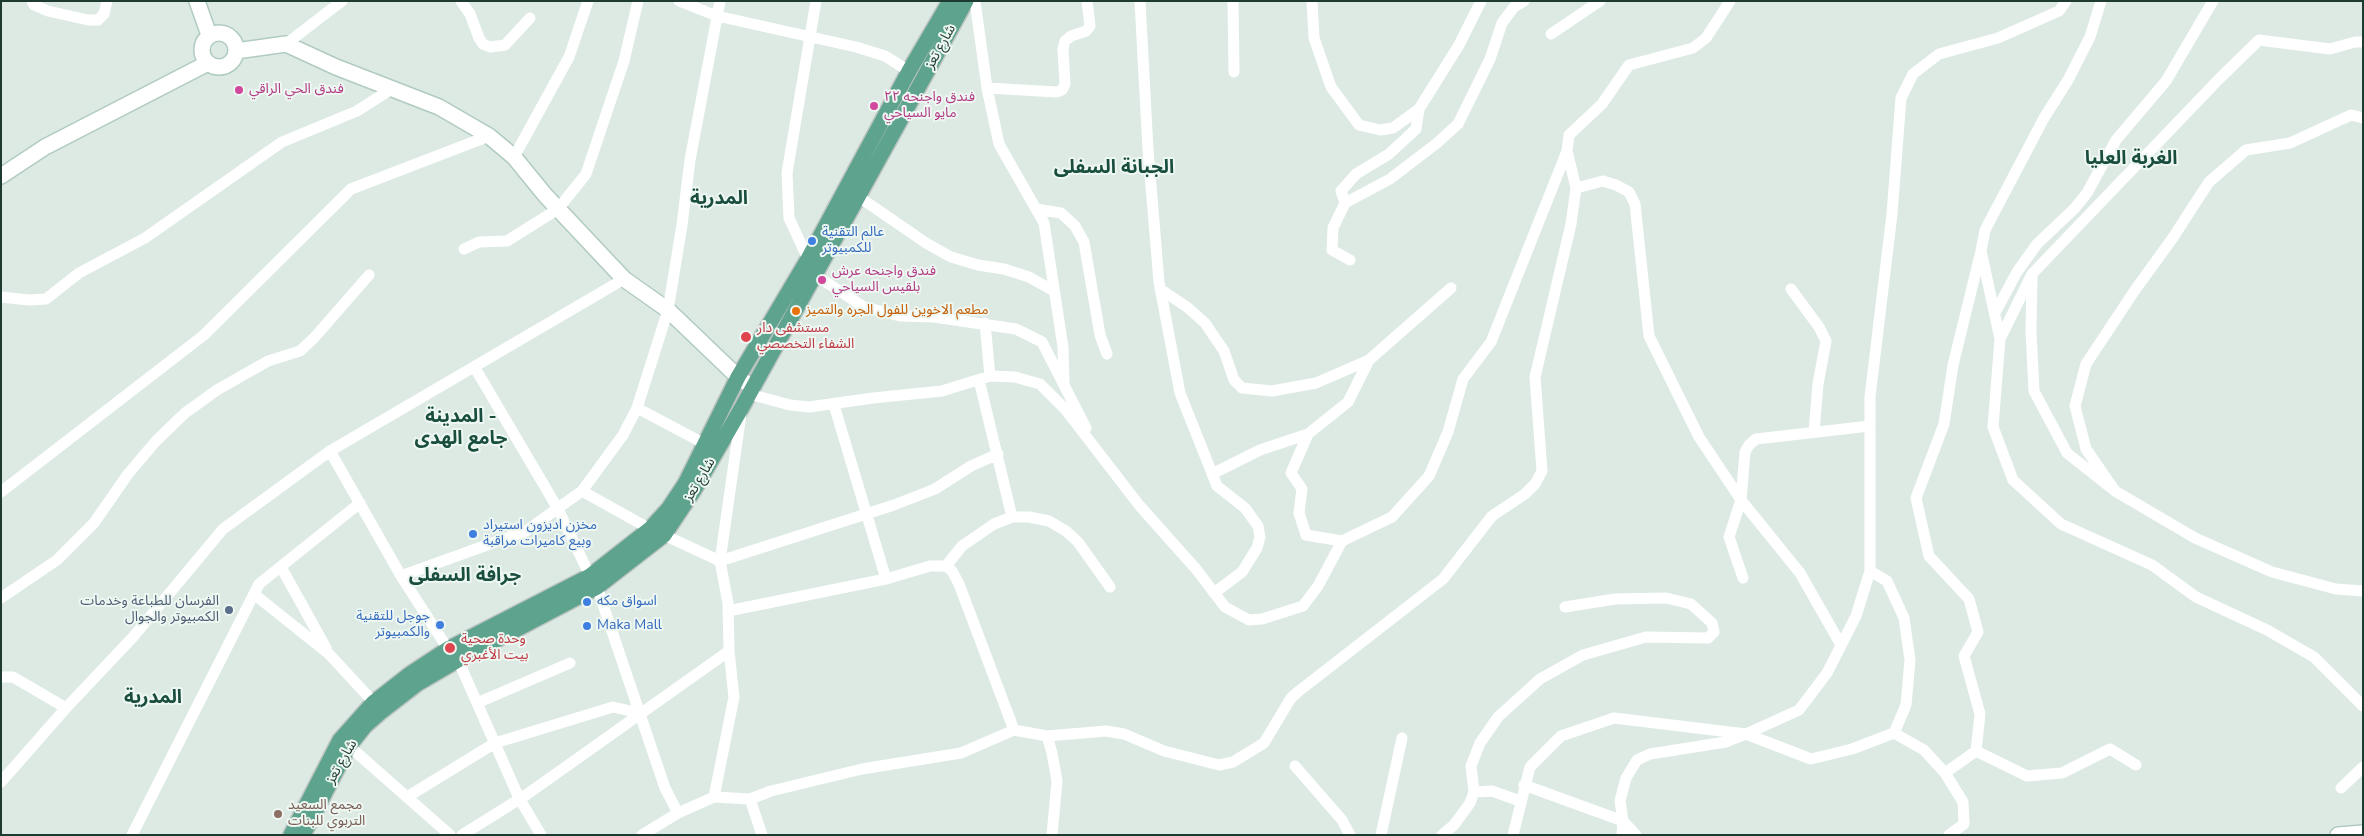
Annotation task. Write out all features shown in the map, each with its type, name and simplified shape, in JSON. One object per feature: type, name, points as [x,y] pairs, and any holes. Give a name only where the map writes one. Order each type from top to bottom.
[{"type":"main road","points":[[197,1],[210,35]]},
{"type":"main road","name":"شارع تعز","points":[[657,532],[669,508],[685,484],[738,377],[808,259],[909,71],[950,1]]},
{"type":"main road","name":"شارع تعز","points":[[291,835],[340,740],[378,707],[417,684],[453,654],[594,581],[657,532],[694,490],[742,409],[966,1]]},
{"type":"main road","points":[[217,32],[227,34],[234,42],[236,51],[233,60],[226,65],[217,66],[208,63],[203,55],[203,44],[210,35],[217,32]]},
{"type":"main road","points":[[236,51],[286,44],[336,67],[439,107],[489,136],[514,157],[558,209],[624,279],[668,310],[751,390]]},
{"type":"main road","points":[[1,176],[45,147],[208,63]]},
{"type":"main road","name":"شارع تعز","points":[[303,835],[349,746],[378,707]]},
{"type":"main road","points":[[2338,835],[2363,833]]},
{"type":"street","points":[[32,1],[34,5],[48,11],[88,20],[98,20],[104,14],[107,1]]},
{"type":"street","points":[[286,44],[342,1]]},
{"type":"street","points":[[461,1],[470,14],[479,38],[490,47],[505,45],[530,18]]},
{"type":"street","points":[[514,157],[569,57],[588,1]]},
{"type":"street","points":[[464,249],[479,242],[506,240],[558,209],[586,174],[624,61],[638,1]]},
{"type":"street","points":[[679,1],[717,16],[808,36],[885,56],[909,71]]},
{"type":"street","points":[[401,576],[526,532],[582,491],[623,435],[638,408],[668,310],[682,225],[690,160],[720,1]]},
{"type":"street","points":[[808,259],[789,218],[787,173],[808,36],[816,1]]},
{"type":"street","points":[[974,1],[987,88],[999,144],[1044,223],[1063,347],[1064,382]]},
{"type":"street","points":[[987,88],[1058,92],[1062,90],[1065,84],[1063,49],[1065,41],[1071,36],[1086,31],[1090,26],[1087,1]]},
{"type":"street","points":[[1140,1],[1148,150],[1160,289],[1180,393],[1217,486],[1245,508],[1258,526],[1260,537],[1257,548],[1242,572],[1214,593]]},
{"type":"street","points":[[1233,1],[1234,72]]},
{"type":"street","points":[[1312,1],[1314,38],[1331,86],[1359,125],[1380,130],[1393,128],[1419,109],[1459,45],[1480,1]]},
{"type":"street","points":[[1350,260],[1332,250],[1333,228],[1345,203],[1390,179],[1437,143],[1458,124],[1490,59],[1502,23],[1514,6],[1524,1]]},
{"type":"street","points":[[1551,34],[1600,1]]},
{"type":"street","points":[[1308,434],[1291,473],[1302,489],[1300,513],[1306,535],[1342,541],[1392,517],[1429,476],[1448,432],[1463,379],[1492,342],[1567,150],[1569,135],[1602,104],[1629,65],[1693,48],[1706,38],[1730,1]]},
{"type":"street","points":[[1622,835],[1623,821],[1620,801],[1626,778],[1637,760],[1650,754],[1726,742],[1799,710],[1827,673],[1856,616],[1870,571],[1870,397],[1892,214],[1901,98],[1913,74],[1939,54],[1998,38],[2059,11],[2066,1]]},
{"type":"street","points":[[1945,772],[1976,751],[1980,714],[1964,656],[1978,632],[1969,599],[1929,556],[1916,498],[1944,424],[1953,365],[1985,230],[2012,177],[2090,37],[2101,1]]},
{"type":"street","points":[[1995,313],[2017,272],[2037,244],[2083,199],[2116,140],[2166,81],[2213,1]]},
{"type":"street","points":[[2000,340],[2032,274],[2220,78],[2260,40],[2330,50],[2355,42],[2363,42]]},
{"type":"street","points":[[1,297],[29,300],[46,299],[79,273],[145,238],[282,142],[356,111],[393,88]]},
{"type":"street","points":[[1345,203],[1341,191],[1356,174],[1389,154],[1416,128],[1419,109]]},
{"type":"street","points":[[2115,491],[2086,449],[2075,406],[2086,364],[2135,290],[2172,239],[2209,182],[2246,150],[2290,143],[2351,115],[2363,118]]},
{"type":"street","points":[[1,492],[204,335],[351,189],[489,136]]},
{"type":"street","points":[[642,835],[678,813],[714,797],[750,799],[772,791],[862,768],[962,753],[1014,730],[1047,736],[1106,731],[1124,734],[1164,752],[1219,765],[1233,762],[1264,743],[1291,698],[1443,579],[1492,516],[1525,494],[1542,471],[1535,377],[1571,224],[1576,188],[1567,150]]},
{"type":"street","points":[[1576,188],[1603,181],[1629,192],[1634,204],[1649,336],[1699,437],[1741,500],[1800,573],[1841,645]]},
{"type":"street","points":[[859,197],[926,243],[951,257],[1029,276],[1054,291]]},
{"type":"street","points":[[1036,209],[1061,213],[1075,226],[1084,242],[1100,335],[1107,354]]},
{"type":"street","points":[[1981,251],[2000,340],[1993,427],[2013,480],[2061,524],[2152,565],[2196,597],[2267,630],[2314,657],[2363,706]]},
{"type":"street","points":[[2032,274],[2030,331],[2034,391],[2067,453],[2115,491],[2195,538],[2272,572],[2336,590],[2363,591]]},
{"type":"street","points":[[1,598],[56,560],[94,523],[128,474],[156,441],[185,414],[217,390],[268,361],[300,351],[325,327],[368,275]]},
{"type":"street","points":[[815,275],[864,307],[900,316],[934,317],[1016,329],[1042,342],[1064,382],[1095,447]]},
{"type":"street","points":[[1,782],[66,708],[133,637],[223,529],[330,451],[475,368],[624,279]]},
{"type":"street","points":[[1160,289],[1187,307],[1205,323],[1224,351],[1234,380],[1242,388],[1272,391],[1316,383],[1369,360],[1451,288]]},
{"type":"street","points":[[1791,290],[1819,328],[1826,342],[1818,384],[1814,432]]},
{"type":"street","points":[[985,323],[984,378],[1012,517]]},
{"type":"street","points":[[1212,474],[1260,450],[1308,434],[1348,402],[1369,360]]},
{"type":"street","points":[[475,368],[558,509],[594,581],[665,788],[678,813]]},
{"type":"street","points":[[751,390],[790,405],[809,407],[942,391],[984,378],[1015,377],[1040,384],[1066,409],[1139,505],[1196,569],[1225,607],[1250,620],[1262,620],[1303,606],[1318,586],[1342,541]]},
{"type":"street","points":[[834,405],[865,514],[886,579]]},
{"type":"street","points":[[638,408],[705,444]]},
{"type":"street","points":[[714,797],[734,697],[729,651],[728,611],[720,561],[742,409]]},
{"type":"street","points":[[1743,578],[1729,537],[1741,500],[1745,452],[1749,444],[1756,439],[1870,426]]},
{"type":"street","points":[[330,451],[401,576],[453,654],[478,704],[519,798],[541,835]]},
{"type":"street","points":[[582,491],[657,532],[720,561],[935,489],[971,466],[998,454]]},
{"type":"street","points":[[132,835],[259,584],[360,503]]},
{"type":"street","points":[[946,566],[962,546],[994,524],[1012,517],[1029,517],[1049,521],[1078,542],[1110,587]]},
{"type":"street","points":[[728,611],[886,579],[930,566],[946,566],[952,571],[959,584],[1014,730]]},
{"type":"street","points":[[281,567],[329,654]]},
{"type":"street","points":[[1513,835],[1530,767],[1561,736],[1614,718],[1746,734],[1811,759],[1852,749],[1894,733],[1906,705],[1910,660],[1904,618],[1887,581],[1870,571]]},
{"type":"street","points":[[254,594],[329,654],[378,707]]},
{"type":"street","points":[[1442,835],[1454,825],[1470,803],[1474,792],[1471,766],[1480,743],[1498,718],[1540,679],[1582,655],[1646,637],[1708,638],[1714,632],[1712,623],[1690,604],[1666,598],[1615,599],[1565,607]]},
{"type":"street","points":[[462,835],[519,798],[729,651]]},
{"type":"street","points":[[478,704],[570,663]]},
{"type":"street","points":[[1,677],[13,678],[66,708]]},
{"type":"street","points":[[407,797],[495,743],[613,707],[639,713]]},
{"type":"street","points":[[1894,733],[1924,750],[1945,772],[1963,802],[1964,824],[1949,835]]},
{"type":"street","points":[[1047,736],[1057,781],[1052,835]]},
{"type":"street","points":[[1381,835],[1402,738]]},
{"type":"street","points":[[349,746],[450,835]]},
{"type":"street","points":[[1976,751],[2027,776],[2062,773],[2110,749],[2136,765]]},
{"type":"street","points":[[1295,766],[1342,820],[1350,835]]},
{"type":"street","points":[[2341,788],[2363,767]]},
{"type":"street","points":[[1524,785],[1623,821],[1636,835]]},
{"type":"street","points":[[1474,792],[1492,791],[1520,801]]},
{"type":"street","points":[[750,799],[762,835]]},
{"type":"place","name":"فندق الحي الراقي","points":[[239,90]]},
{"type":"place","name":"فندق واجنحه ٢٢ مايو السياحي","points":[[874,106]]},
{"type":"place","name":"عالم التقنية للكمبيوتر","points":[[812,241]]},
{"type":"place","name":"فندق واجنحه عرش بلقيس السياحي","points":[[822,280]]},
{"type":"place","name":"مطعم الاخوين للفول الجره والتميز","points":[[796,311]]},
{"type":"place","name":"مستشفى دار الشفاء التخصصي","points":[[746,337]]},
{"type":"place","name":"مخزن اديزون استيراد وبيع كاميرات مراقبة","points":[[473,534]]},
{"type":"place","name":"اسواق مكه","points":[[587,602]]},
{"type":"place","name":"الفرسان للطباعة وخدمات الكمبيوتر والجوال","points":[[229,610]]},
{"type":"place","name":"جوجل للتقنية والكمبيوتر","points":[[440,625]]},
{"type":"place","name":"Maka Mall","points":[[587,626]]},
{"type":"place","name":"وحدة صحية بيت الأغبري","points":[[450,648]]},
{"type":"place","name":"مجمع السعيد التربوي للبنات","points":[[278,814]]},
{"type":"district","name":"الغربة العليا","points":[[2131,159]]},
{"type":"district","name":"الجبانة السفلى","points":[[1114,168]]},
{"type":"district","name":"المدرية","points":[[719,199]]},
{"type":"district","name":"المدينة - جامع الهدى","points":[[461,428]]},
{"type":"district","name":"جرافة السفلى","points":[[465,576]]},
{"type":"district","name":"المدرية","points":[[153,698]]}]
